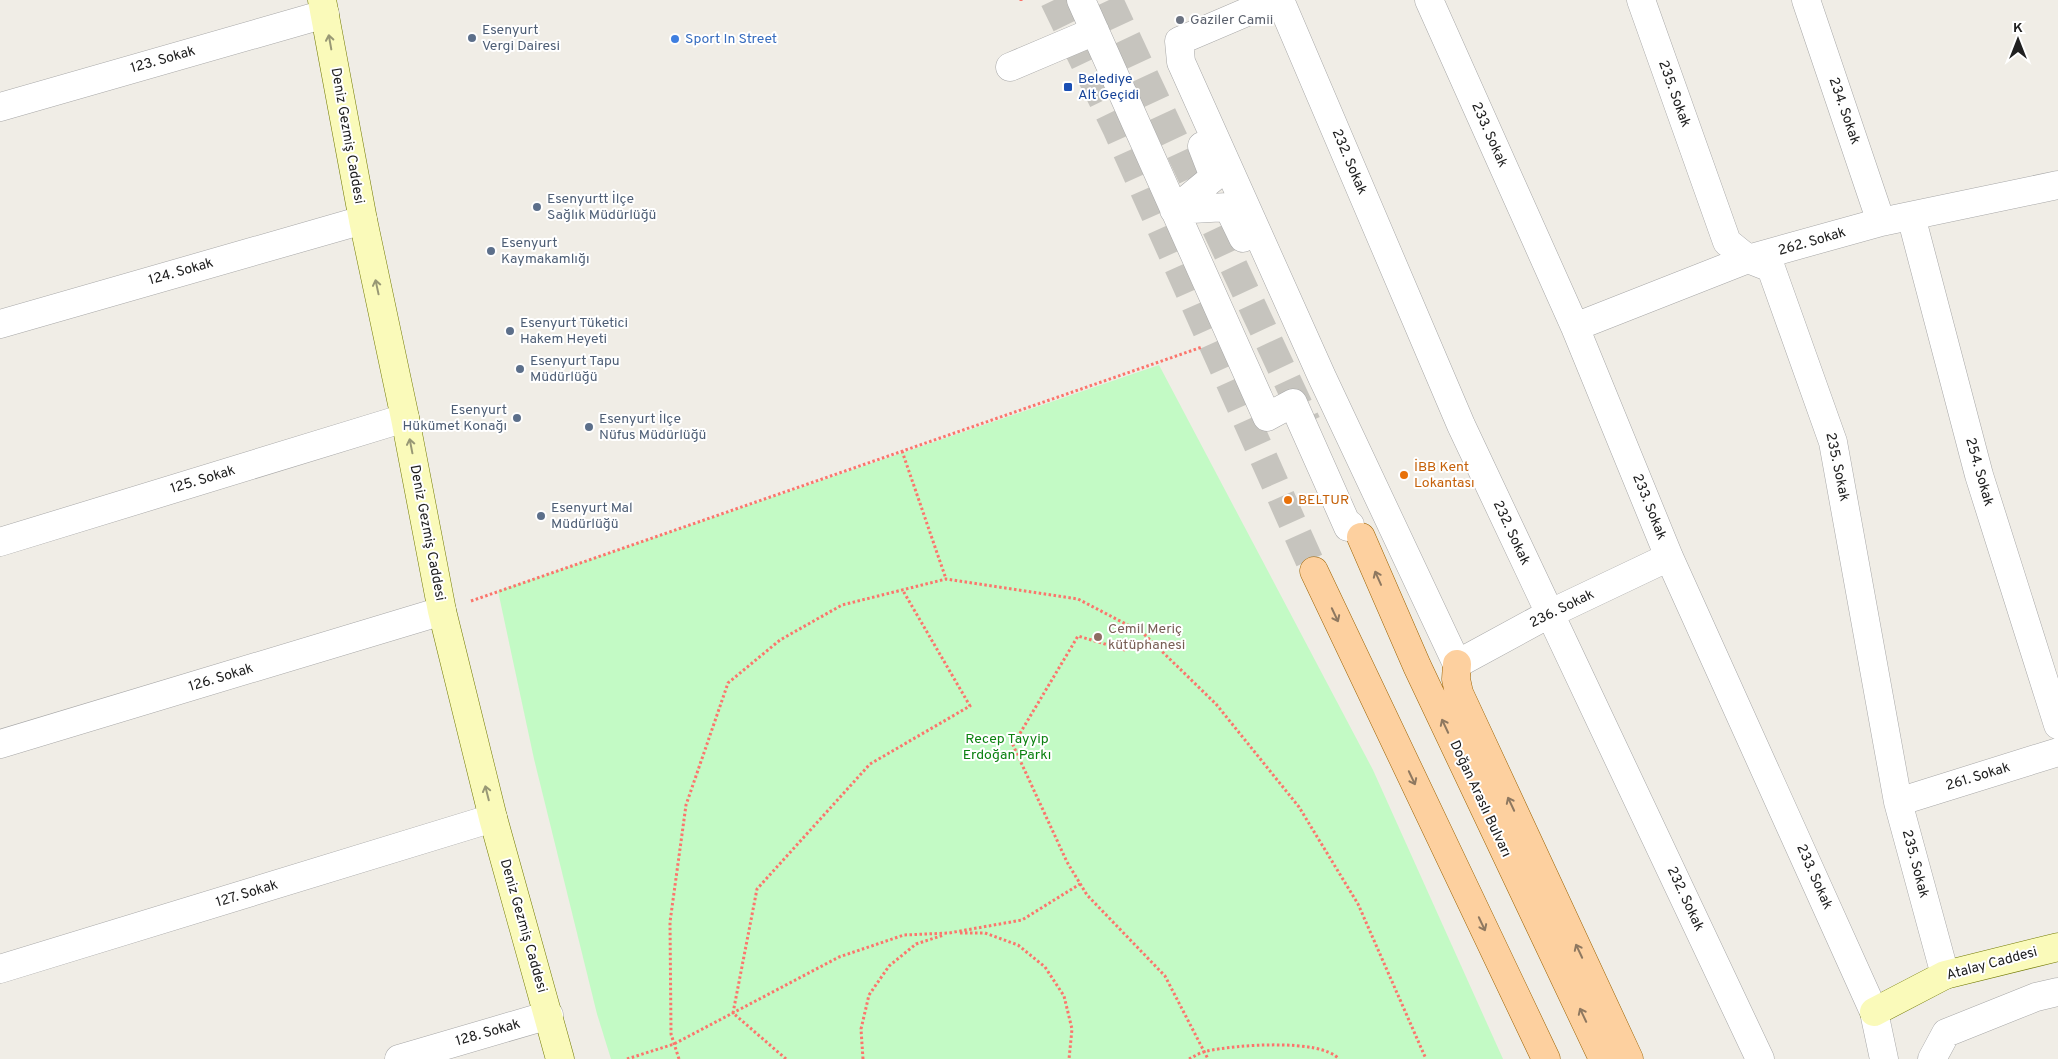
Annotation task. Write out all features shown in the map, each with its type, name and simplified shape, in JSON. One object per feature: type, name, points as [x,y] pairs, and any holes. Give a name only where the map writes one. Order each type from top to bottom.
[{"type":"main road","name":"Doğan Araslı Bulvarı","points":[[1355,531],[1417,666],[1604,1059]]},
{"type":"main road","points":[[1314,571],[1546,1059]]},
{"type":"main road","points":[[1457,664],[1456,679],[1459,693],[1629,1059]]},
{"type":"street","points":[[1081,0],[1267,417],[1293,403],[1348,527],[1355,531]]},
{"type":"street","points":[[1174,210],[1214,177],[1166,56],[1179,41],[1275,0]]},
{"type":"street","name":"232. Sokak","points":[[1280,0],[1461,426],[1760,1059]]},
{"type":"street","name":"233. Sokak","points":[[1429,0],[1575,327],[1669,557],[1874,1012],[1884,1059]]},
{"type":"street","name":"235. Sokak","points":[[1641,0],[1727,242],[1748,259],[1771,268],[1833,442],[1898,802],[1945,974]]},
{"type":"street","name":"234. Sokak","points":[[1806,0],[1881,222]]},
{"type":"street","name":"123. Sokak","points":[[0,107],[324,7]]},
{"type":"street","name":"Deniz Gezmiş Caddesi","points":[[324,7],[363,220],[405,418],[442,611],[493,818],[560,1059]]},
{"type":"street","points":[[1010,67],[1095,31]]},
{"type":"street","points":[[1179,41],[1181,62],[1322,377],[1457,664]]},
{"type":"street","name":"262. Sokak","points":[[1575,327],[1748,259],[1881,222],[2058,185]]},
{"type":"street","points":[[1174,210],[1228,207],[1303,362],[1322,377]]},
{"type":"street","name":"254. Sokak","points":[[1910,216],[1979,475],[2058,726]]},
{"type":"street","name":"124. Sokak","points":[[0,324],[363,220]]},
{"type":"street","points":[[1260,401],[1287,390]]},
{"type":"street","name":"125. Sokak","points":[[0,542],[405,418]]},
{"type":"street","name":"236. Sokak","points":[[1457,664],[1549,614],[1669,557]]},
{"type":"street","name":"126. Sokak","points":[[0,744],[442,611]]},
{"type":"street","name":"261. Sokak","points":[[1898,802],[2058,752]]},
{"type":"street","name":"127. Sokak","points":[[0,969],[493,818]]},
{"type":"street","name":"Atalay Caddesi","points":[[1874,1012],[1945,974],[2058,946]]},
{"type":"street","points":[[1932,1059],[1946,1033],[2036,997],[2058,992]]},
{"type":"street","name":"128. Sokak","points":[[399,1059],[548,1016]]},
{"type":"path","points":[[442,611],[1232,337]]},
{"type":"path","points":[[902,452],[946,579]]},
{"type":"path","points":[[678,1059],[671,1034],[670,922],[686,805],[728,683],[780,640],[842,605],[946,579],[1078,599],[1143,633],[1216,704],[1299,807],[1358,904],[1426,1059]]},
{"type":"path","points":[[733,1013],[757,889],[870,764],[970,706],[902,589]]},
{"type":"path","points":[[1124,650],[1078,636],[1014,745],[1067,862],[1080,884],[1087,895],[1165,976],[1208,1059]]},
{"type":"path","points":[[863,1059],[861,1029],[869,995],[888,966],[916,944],[949,933],[1022,920],[1080,884]]},
{"type":"path","points":[[626,1059],[674,1044],[840,957],[904,935],[949,933],[984,933],[1018,945],[1045,967],[1064,996],[1072,1029],[1069,1059]]},
{"type":"path","points":[[733,1013],[786,1059]]},
{"type":"path","points":[[1189,1059],[1205,1051],[1268,1045],[1304,1045],[1333,1053],[1339,1059]]},
{"type":"green space","name":"Recep Tayyip Erdoğan Parkı","points":[[1159,365],[1373,770],[1503,1059],[611,1059],[597,1014],[534,759],[498,591]]},
{"type":"tunnel","points":[[1054,0],[1117,130],[1314,571]]},
{"type":"tunnel","points":[[1109,0],[1307,423]]},
{"type":"place","name":"Gaziler Camii","points":[[1180,20]]},
{"type":"place","name":"Esenyurt Vergi Dairesi","points":[[472,38]]},
{"type":"place","name":"Sport In Street","points":[[675,39]]},
{"type":"place","name":"Belediye Alt Geçidi","points":[[1068,87]]},
{"type":"place","name":"Esenyurtt İlçe Sağlık Müdürlüğü","points":[[537,207]]},
{"type":"place","name":"Esenyurt Kaymakamlığı","points":[[491,251]]},
{"type":"place","name":"Esenyurt Tüketici Hakem Heyeti","points":[[510,331]]},
{"type":"place","name":"Esenyurt Tapu Müdürlüğü","points":[[520,369]]},
{"type":"place","name":"Esenyurt Hükümet Konağı","points":[[517,418]]},
{"type":"place","name":"Esenyurt İlçe Nüfus Müdürlüğü","points":[[589,427]]},
{"type":"place","name":"İBB Kent Lokantası","points":[[1404,475]]},
{"type":"place","name":"BELTUR","points":[[1288,500]]},
{"type":"place","name":"Esenyurt Mal Müdürlüğü","points":[[541,516]]},
{"type":"place","name":"Cemil Meriç kütüphanesi","points":[[1098,637]]}]
